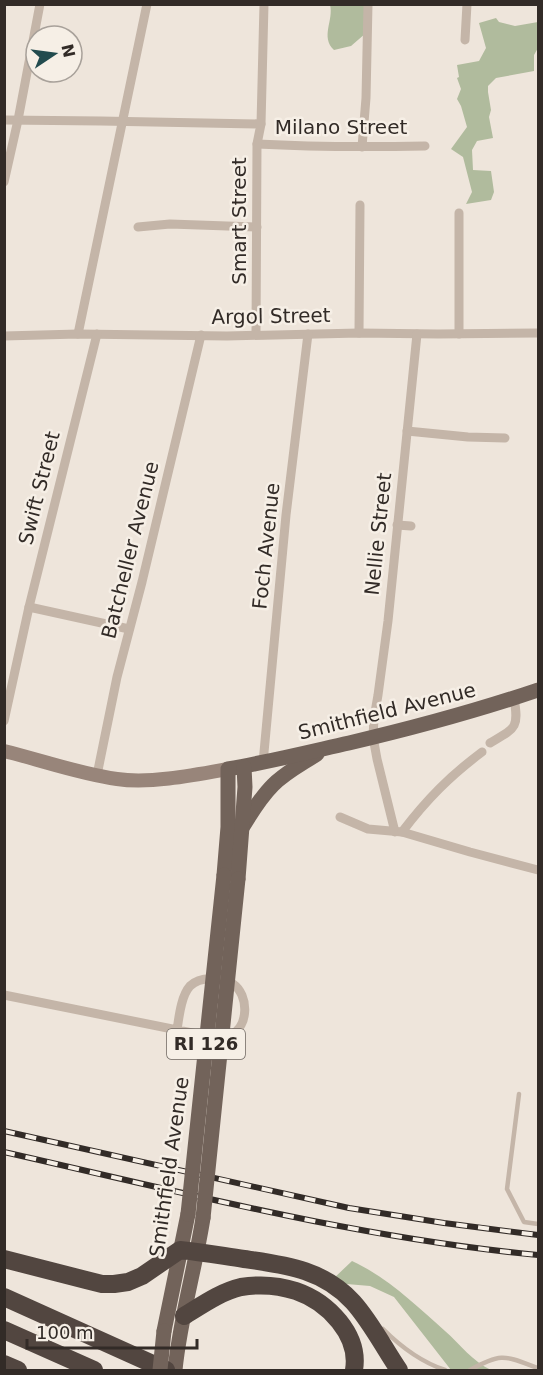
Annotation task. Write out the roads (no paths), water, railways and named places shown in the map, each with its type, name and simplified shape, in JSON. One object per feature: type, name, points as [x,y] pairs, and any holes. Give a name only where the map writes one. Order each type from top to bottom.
[{"type":"highway","points":[[4,1259],[110,1284],[128,1282],[189,1251],[298,1268],[321,1278],[349,1298],[399,1371]]},
{"type":"highway","points":[[183,1316],[220,1294],[239,1288],[264,1285],[298,1292],[321,1305],[342,1326],[354,1351],[354,1371]]},
{"type":"highway","points":[[4,1298],[166,1371]]},
{"type":"highway","points":[[4,1330],[94,1371]]},
{"type":"highway","points":[[4,1364],[18,1371]]},
{"type":"main road","name":"Smithfield Avenue","points":[[231,877],[228,769],[324,749],[452,718],[538,690]]},
{"type":"main road","points":[[242,828],[274,784],[324,749]]},
{"type":"main road","points":[[4,751],[118,779],[147,781],[228,769]]},
{"type":"main road","name":"Smithfield Avenue","points":[[175,1371],[195,1216],[231,877],[242,828],[244,766]]},
{"type":"main road","name":"Smithfield Avenue","points":[[160,1371],[164,1331],[189,1251]]},
{"type":"street","points":[[4,182],[40,4]]},
{"type":"street","points":[[78,334],[147,4]]},
{"type":"street","points":[[261,124],[264,4]]},
{"type":"street","points":[[362,147],[366,98],[368,4]]},
{"type":"street","points":[[465,40],[467,4]]},
{"type":"street","name":"Milano Street","points":[[4,120],[261,124]]},
{"type":"street","name":"Smart Street","points":[[256,334],[257,144],[261,124]]},
{"type":"street","name":"Milano Street","points":[[257,144],[425,146]]},
{"type":"street","points":[[359,333],[360,206]]},
{"type":"street","points":[[459,213],[459,334]]},
{"type":"street","points":[[138,227],[170,224],[257,227]]},
{"type":"street","name":"Argol Street","points":[[4,336],[538,333]]},
{"type":"street","name":"Swift Street","points":[[4,721],[29,606],[97,334]]},
{"type":"street","name":"Foch Avenue","points":[[262,763],[286,515],[308,334]]},
{"type":"street","name":"Nellie Street","points":[[399,832],[377,759],[373,737],[384,657],[417,334]]},
{"type":"street","name":"Batcheller Avenue","points":[[97,775],[117,677],[201,335]]},
{"type":"street","points":[[407,431],[505,438]]},
{"type":"street","points":[[397,525],[411,526]]},
{"type":"street","points":[[29,606],[129,629]]},
{"type":"street","points":[[490,743],[515,725],[517,717],[514,698]]},
{"type":"street","points":[[399,832],[447,780],[482,752]]},
{"type":"street","points":[[340,817],[368,830],[399,832],[538,870]]},
{"type":"street","points":[[4,994],[177,1030],[217,1038],[230,1036],[239,1028],[245,1011],[242,993],[234,984],[224,980],[208,978],[198,981],[189,987],[185,996],[177,1030]]},
{"type":"lane","points":[[519,1094],[507,1189],[524,1222],[538,1224]]},
{"type":"lane","points":[[349,1298],[363,1308],[402,1347],[445,1371]]},
{"type":"lane","points":[[470,1371],[486,1361],[504,1357],[538,1368]]},
{"type":"railway","points":[[4,1131],[349,1208],[538,1235]]},
{"type":"railway","points":[[4,1152],[203,1198],[337,1225],[404,1237],[538,1255]]}]
